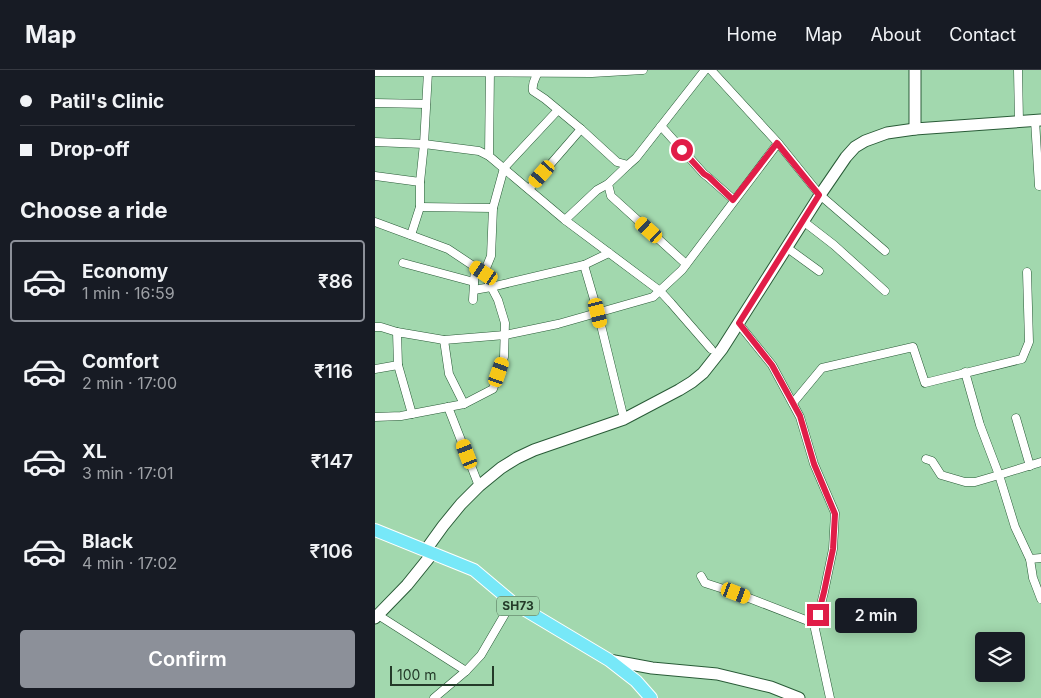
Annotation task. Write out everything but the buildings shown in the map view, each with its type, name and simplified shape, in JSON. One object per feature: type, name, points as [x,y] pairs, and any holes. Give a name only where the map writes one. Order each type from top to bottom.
[{"type":"main road","name":"SH73","points":[[375,530],[474,570],[512,602],[609,660],[635,681],[651,698]]},
{"type":"street","points":[[375,72],[588,72],[643,70]]},
{"type":"street","points":[[565,220],[597,190],[608,184],[636,158],[705,70]]},
{"type":"street","points":[[711,70],[777,143],[819,195],[885,251]]},
{"type":"street","points":[[915,70],[915,129]]},
{"type":"street","points":[[1018,70],[1019,121]]},
{"type":"street","points":[[411,235],[420,207],[426,104],[433,71]]},
{"type":"street","points":[[489,156],[490,71]]},
{"type":"street","points":[[538,71],[532,85],[533,91],[581,129],[617,162],[628,165]]},
{"type":"street","points":[[375,103],[426,104]]},
{"type":"street","points":[[484,273],[491,256],[493,208],[504,168],[558,110]]},
{"type":"street","points":[[466,671],[376,617],[407,585],[429,552],[443,526],[461,504],[501,468],[534,450],[623,419],[679,390],[703,373],[739,323],[819,195],[855,147],[887,133],[915,129],[1038,120],[1039,186]]},
{"type":"street","points":[[661,126],[704,174],[733,200]]},
{"type":"street","points":[[529,189],[581,129]]},
{"type":"street","points":[[375,142],[424,144],[479,151],[489,156],[565,220],[660,291],[711,349]]},
{"type":"street","points":[[375,327],[444,340],[505,335],[559,324],[653,297],[682,270],[777,143]]},
{"type":"street","points":[[375,176],[420,182]]},
{"type":"street","points":[[608,184],[611,196],[686,264]]},
{"type":"street","points":[[420,207],[493,208]]},
{"type":"street","points":[[803,221],[834,245],[885,291]]},
{"type":"street","points":[[375,222],[448,249],[484,273],[498,300],[505,323],[504,356],[493,388],[464,404],[401,416],[375,417]]},
{"type":"street","points":[[786,247],[819,270]]},
{"type":"street","points":[[403,263],[474,286],[491,287],[584,265],[609,253]]},
{"type":"street","points":[[584,265],[598,313],[623,419]]},
{"type":"street","points":[[473,300],[475,267]]},
{"type":"street","points":[[793,404],[822,368],[913,347],[925,383],[1022,359],[1029,342],[1027,272]]},
{"type":"street","points":[[739,323],[772,365],[800,416],[814,464],[835,514],[833,549],[815,629],[830,698]]},
{"type":"street","points":[[397,332],[398,365],[412,414]]},
{"type":"street","points":[[444,340],[449,374],[464,404]]},
{"type":"street","points":[[375,369],[398,365]]},
{"type":"street","points":[[965,372],[980,425],[999,475],[1015,527],[1030,559],[1033,578],[1041,599]]},
{"type":"street","points":[[448,407],[479,486]]},
{"type":"street","points":[[1016,418],[1030,466]]},
{"type":"street","points":[[925,459],[932,461],[941,474],[965,482],[975,482],[1041,462]]},
{"type":"street","points":[[1030,559],[1041,558]]},
{"type":"street","points":[[701,576],[705,583],[816,624]]},
{"type":"street","points":[[434,698],[466,671],[481,655],[512,602]]},
{"type":"street","points":[[609,660],[652,668],[717,674],[771,687],[799,698]]},
{"type":"route","points":[[682,150],[704,174],[733,200],[777,143],[819,195],[739,323],[772,365],[800,416],[814,464],[835,514],[833,549],[818,615]]}]
